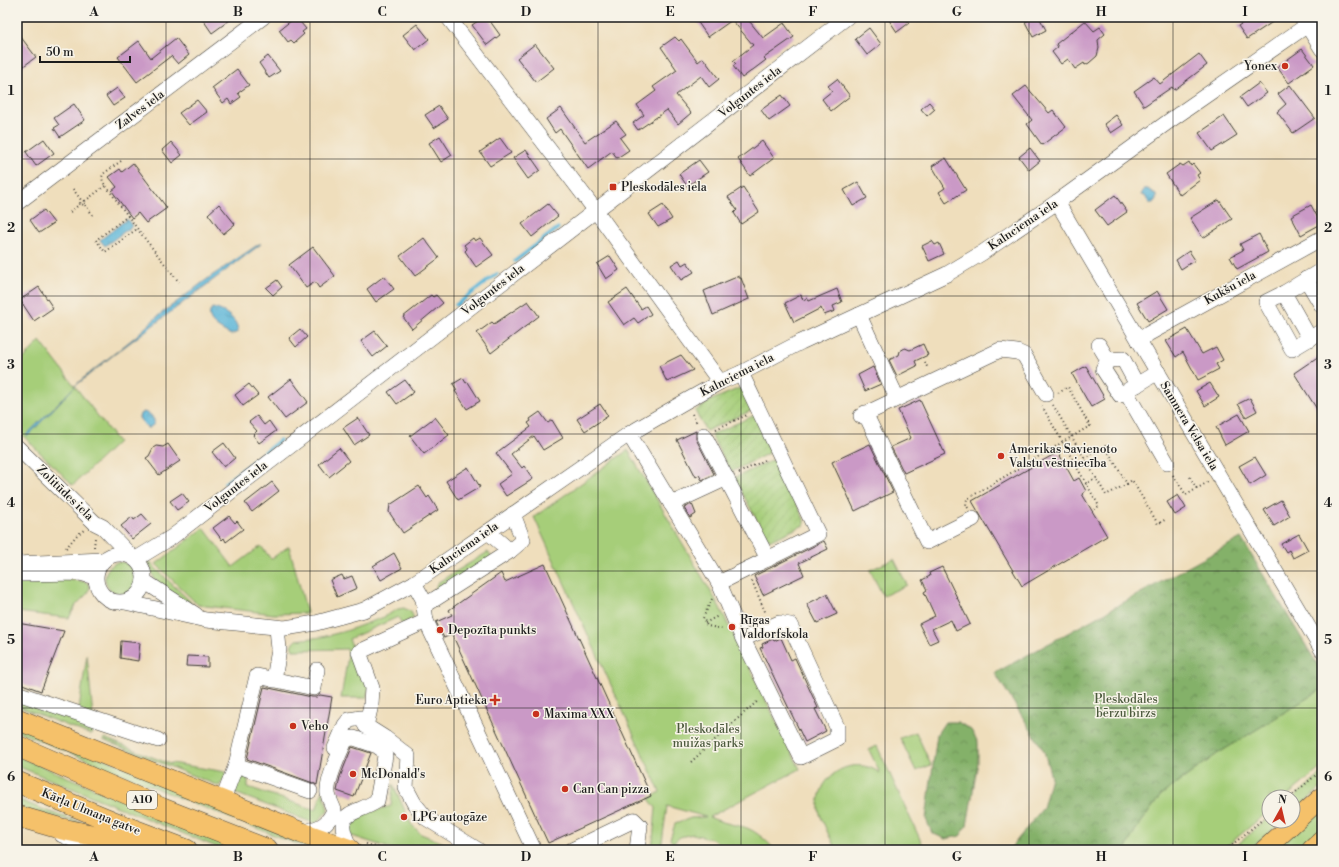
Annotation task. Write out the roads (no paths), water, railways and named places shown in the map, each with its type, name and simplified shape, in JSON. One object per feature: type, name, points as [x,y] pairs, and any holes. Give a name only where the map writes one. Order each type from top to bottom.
[{"type":"highway","points":[[17,719],[222,802],[350,850]]},
{"type":"highway","name":"A10","points":[[17,746],[163,809],[268,850]]},
{"type":"highway","name":"Kārļa Ulmaņa gatve","points":[[17,782],[121,825],[187,850]]},
{"type":"highway","points":[[17,817],[62,829],[120,841],[146,850]]},
{"type":"main road","points":[[1264,850],[1322,797]]},
{"type":"main road","points":[[1310,850],[1322,840]]},
{"type":"street","name":"Zalves iela","points":[[17,203],[263,17]]},
{"type":"street","points":[[448,17],[596,212],[720,382]]},
{"type":"street","name":"Volguntes iela","points":[[133,557],[178,532],[596,212],[847,17]]},
{"type":"street","name":"Kalnciema iela","points":[[125,602],[206,620],[277,628],[316,623],[364,610],[414,583],[629,434],[720,382],[741,373],[801,342],[947,274],[982,253],[1145,138],[1304,21],[1319,17]]},
{"type":"street","points":[[1304,21],[1322,49]]},
{"type":"street","name":"Samnera Velsa iela","points":[[1056,202],[1322,650]]},
{"type":"street","name":"Kukšu iela","points":[[1139,341],[1148,334],[1322,238]]},
{"type":"street","points":[[1284,293],[1316,335],[1292,349],[1266,302],[1322,270]]},
{"type":"street","points":[[1306,279],[1322,306]]},
{"type":"street","points":[[859,315],[897,398]]},
{"type":"street","points":[[1099,345],[1108,360]]},
{"type":"street","points":[[973,519],[927,542],[863,414],[1000,350],[1017,352],[1024,355],[1045,398]]},
{"type":"street","points":[[1108,360],[1123,359],[1132,388],[1167,463]]},
{"type":"street","points":[[1108,360],[1103,369],[1120,396],[1158,372]]},
{"type":"street","points":[[719,584],[818,534],[741,373]]},
{"type":"street","points":[[629,434],[719,584],[741,635],[801,757],[836,739],[838,727],[790,625],[780,623],[741,635]]},
{"type":"street","points":[[704,435],[768,559]]},
{"type":"street","name":"Zolitūdes iela","points":[[17,447],[93,525],[103,540],[100,556]]},
{"type":"street","points":[[671,504],[727,478]]},
{"type":"street","points":[[424,606],[510,551],[523,540],[513,514]]},
{"type":"street","name":"Zolitūdes iela","points":[[93,525],[103,527],[133,557]]},
{"type":"street","points":[[488,532],[510,551]]},
{"type":"street","points":[[17,564],[117,553],[133,557],[141,564],[144,572],[144,581],[141,590],[134,598],[125,602],[117,602],[104,596],[100,592],[95,577],[100,556]]},
{"type":"street","points":[[17,574],[80,573],[95,577]]},
{"type":"street","points":[[144,581],[206,620]]},
{"type":"street","points":[[414,583],[423,599],[426,621],[534,850]]},
{"type":"street","points":[[368,728],[372,688],[358,652],[426,621]]},
{"type":"street","points":[[274,680],[279,649],[277,628]]},
{"type":"street","points":[[222,802],[236,765],[258,676],[314,688],[317,670]]},
{"type":"street","points":[[17,694],[158,740]]},
{"type":"street","points":[[302,833],[319,828],[341,812],[378,801],[385,756],[383,750],[361,718],[349,720],[345,725],[335,748],[338,757]]},
{"type":"street","points":[[368,728],[385,738],[408,756],[406,788],[414,804],[426,818],[478,850]]},
{"type":"street","points":[[350,850],[344,837],[341,812],[328,794],[330,777],[346,739],[354,738],[378,746],[383,750]]},
{"type":"street","points":[[236,765],[310,791]]},
{"type":"street","points":[[17,817],[96,850]]},
{"type":"street","points":[[572,850],[634,820],[640,826],[637,850]]},
{"type":"water","points":[[1144,189],[1148,189],[1156,195],[1156,199],[1153,203],[1149,203],[1145,196],[1141,195]]},
{"type":"water","points":[[127,219],[132,226],[105,246],[100,240]]},
{"type":"water","points":[[261,244],[112,356],[75,386],[135,337],[158,316],[210,277]]},
{"type":"water","points":[[212,308],[230,316],[236,323],[238,332],[231,335],[218,328],[211,321],[210,313]]},
{"type":"water","points":[[75,386],[28,436],[26,435]]},
{"type":"water","points":[[144,412],[151,415],[154,420],[154,424],[149,428],[147,428],[139,418],[140,414]]},
{"type":"waterway","points":[[515,261],[558,228]]},
{"type":"waterway","points":[[456,305],[497,274]]},
{"type":"waterway","points":[[225,483],[280,440]]},
{"type":"place","name":"Yonex","points":[[1285,66]]},
{"type":"place","name":"Pleskodāles iela","points":[[613,187]]},
{"type":"place","name":"Amerikas Savienoto Valstu vēstniecība","points":[[1001,456]]},
{"type":"place","name":"Rīgas Valdorfskola","points":[[732,627]]},
{"type":"place","name":"Depozīta punkts","points":[[440,630]]},
{"type":"place","name":"Euro Aptieka","points":[[495,700]]},
{"type":"place","name":"Maxima XXX","points":[[536,714]]},
{"type":"place","name":"Veho","points":[[293,726]]},
{"type":"place","name":"McDonald's","points":[[353,774]]},
{"type":"place","name":"Can Can pizza","points":[[565,789]]},
{"type":"place","name":"LPG autogāze","points":[[404,817]]},
{"type":"park label","name":"Pleskodāles bērzu birzs","points":[[1126,706]]},
{"type":"park label","name":"Pleskodāles muižas parks","points":[[708,736]]}]
